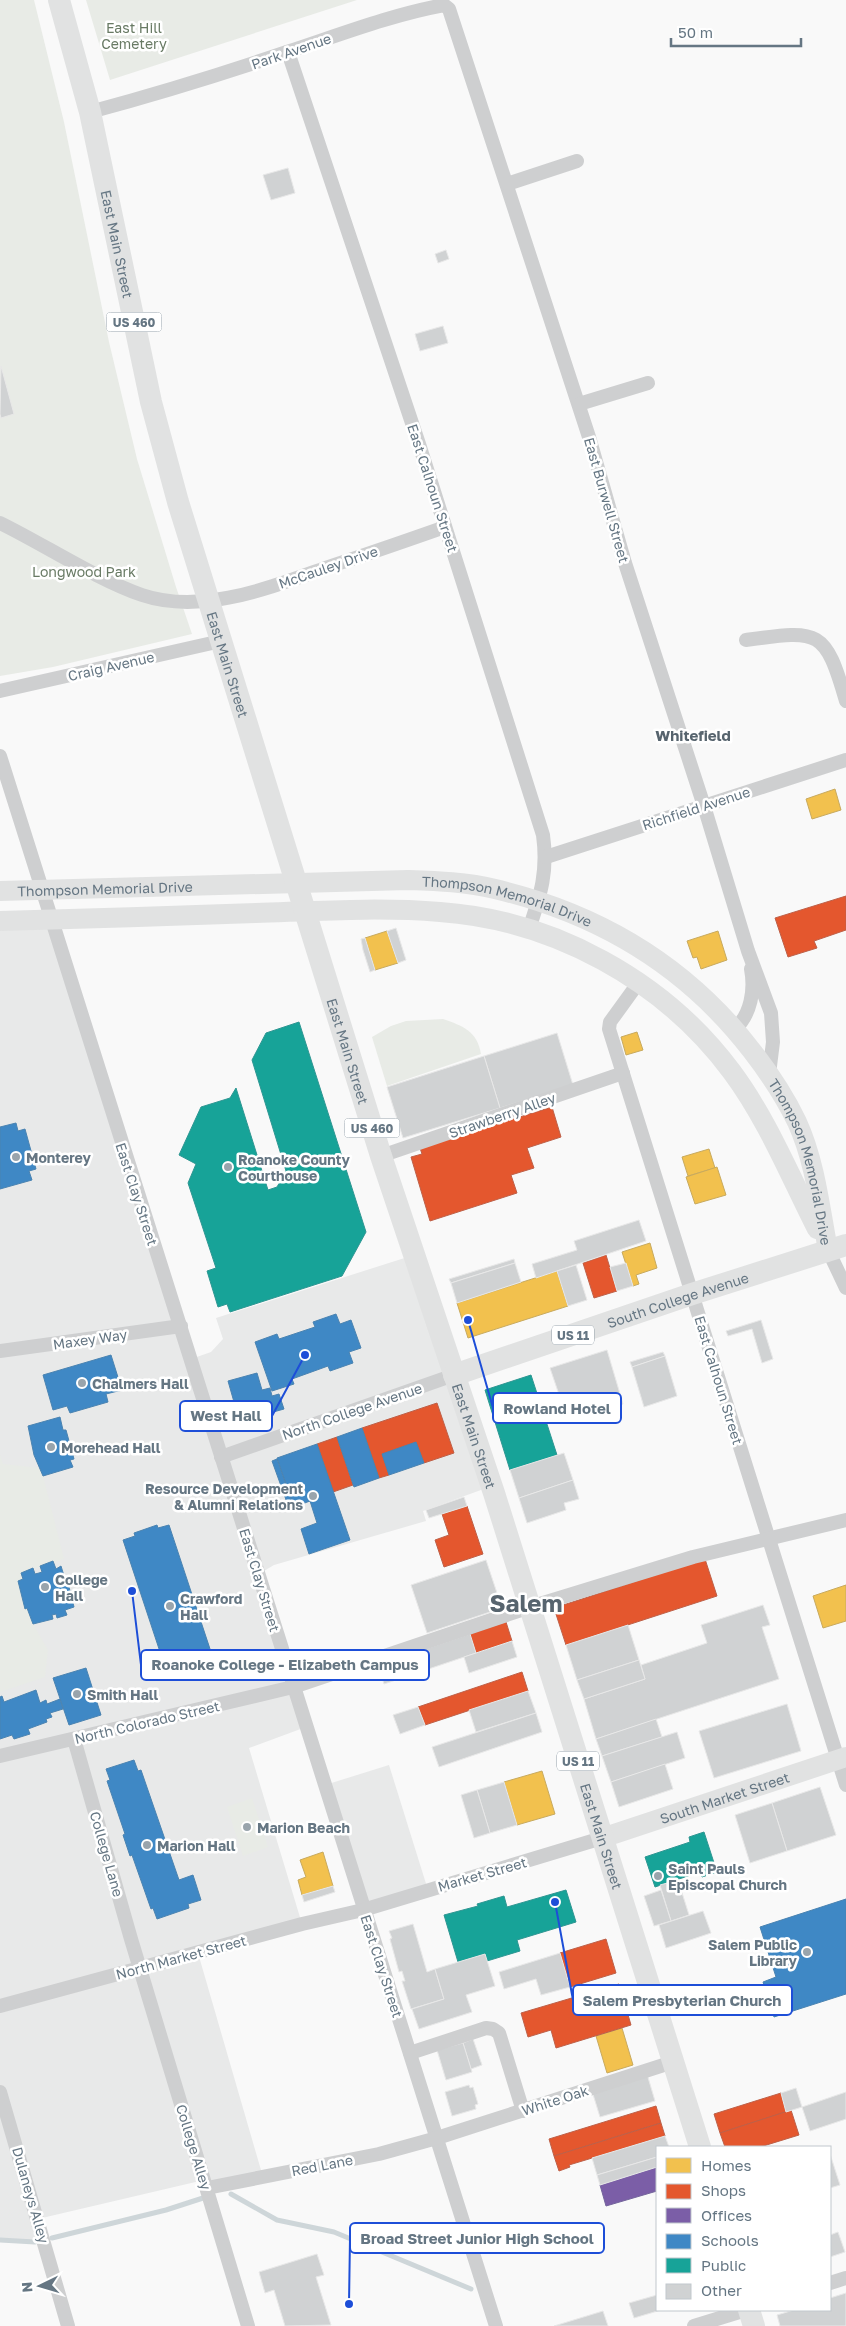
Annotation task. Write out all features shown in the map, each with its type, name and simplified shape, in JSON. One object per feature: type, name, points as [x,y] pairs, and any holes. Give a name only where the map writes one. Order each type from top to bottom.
[{"type":"main road","name":"East Main Street","points":[[59,0],[90,112],[151,402],[178,502],[381,1156],[530,1607],[700,2146]]},
{"type":"main road","name":"Thompson Memorial Drive","points":[[0,891],[408,880],[455,882],[493,888],[568,911],[610,930],[643,950],[683,979],[735,1029],[769,1074],[797,1122],[837,1248]]},
{"type":"main road","name":"Thompson Memorial Drive","points":[[0,921],[304,912],[442,912],[478,916],[529,929],[574,945],[639,982],[682,1017],[705,1040],[732,1072],[837,1248]]},
{"type":"main road","name":"South College Avenue","points":[[454,1375],[692,1294],[837,1248]]},
{"type":"main road","name":"South Market Street","points":[[602,1838],[842,1758]]},
{"type":"main road","points":[[748,2311],[754,2326]]},
{"type":"street","name":"Park Avenue","points":[[90,112],[189,85],[378,21],[444,5],[449,9],[463,50]]},
{"type":"street","name":"East Burwell Street","points":[[463,50],[579,404],[625,563],[704,806],[748,951],[771,1013],[773,1042],[769,1074]]},
{"type":"street","name":"East Calhoun Street","points":[[288,52],[445,527],[542,835],[546,857],[545,877],[529,929]]},
{"type":"street","points":[[507,184],[577,162]]},
{"type":"street","points":[[579,404],[648,383]]},
{"type":"street","name":"McCauley Drive","points":[[0,523],[113,583],[143,595],[164,600],[182,601],[234,598],[445,527]]},
{"type":"street","points":[[746,640],[794,633],[808,635],[821,643],[828,651],[835,664],[846,701]]},
{"type":"street","name":"Craig Avenue","points":[[0,691],[221,641]]},
{"type":"street","name":"East Clay Street","points":[[0,756],[96,1064],[181,1326],[363,1910],[410,2052],[496,2326]]},
{"type":"street","name":"Richfield Avenue","points":[[546,857],[846,760]]},
{"type":"street","name":"East Burwell Street","points":[[735,1029],[748,1012],[752,998],[752,974],[748,951]]},
{"type":"street","name":"East Calhoun Street","points":[[639,982],[610,1022],[609,1029],[769,1538],[842,1758],[846,1785]]},
{"type":"street","name":"Strawberry Alley","points":[[381,1156],[623,1073]]},
{"type":"street","points":[[837,1248],[846,1288]]},
{"type":"street","name":"Maxey Way","points":[[0,1351],[181,1326]]},
{"type":"street","name":"North College Avenue","points":[[221,1457],[454,1375]]},
{"type":"street","name":"North Colorado Street","points":[[0,1756],[293,1687],[530,1607],[693,1557],[846,1520]]},
{"type":"street","name":"College Lane","points":[[74,1739],[140,1969]]},
{"type":"street","name":"Market Street","points":[[363,1910],[602,1838]]},
{"type":"street","name":"North Market Street","points":[[0,2006],[292,1927],[363,1910]]},
{"type":"street","name":"College Alley","points":[[140,1969],[248,2326]]},
{"type":"street","points":[[410,2052],[486,2028],[493,2029],[499,2033],[523,2111]]},
{"type":"street","name":"White Oak","points":[[437,2138],[673,2062]]},
{"type":"street","name":"Dulaneys Alley","points":[[0,2092],[68,2326]]},
{"type":"street","name":"Red Lane","points":[[207,2188],[379,2154],[437,2138]]},
{"type":"street","points":[[831,2283],[846,2278]]},
{"type":"street","points":[[694,2326],[745,2311]]},
{"type":"shaded area","points":[[52,919],[191,1359],[211,1352],[223,1339],[216,1318],[414,1255],[492,1486],[423,1511],[426,1521],[274,1565],[259,1574],[306,1727],[249,1748],[302,1924],[198,1953],[263,2177],[207,2188],[204,2180],[42,2218],[44,2242],[35,2242],[0,2240],[0,921]]},
{"type":"shaded area","points":[[389,1765],[428,1890],[363,1910],[325,1785]]},
{"type":"green space","name":"Longwood Park","points":[[0,0],[34,0],[64,122],[109,342],[137,459],[192,634],[53,667],[0,676]]},
{"type":"green space","name":"East Hill Cemetery","points":[[86,0],[357,0],[110,80]]},
{"type":"green space","points":[[443,1019],[468,1030],[476,1040],[481,1054],[387,1086],[372,1037],[391,1026],[406,1021]]},
{"type":"green space","points":[[0,1455],[3,1464],[41,1468],[64,1559],[21,1573],[23,1579],[18,1581],[25,1609],[27,1608],[33,1624],[48,1650],[45,1677],[0,1692]]},
{"type":"green space","name":"Marion Beach","points":[[252,1798],[268,1847],[243,1856],[227,1807]]},
{"type":"building: Homes","points":[[835,789],[841,810],[812,819],[806,799]]},
{"type":"building: Homes","points":[[387,931],[398,963],[375,970],[365,938]]},
{"type":"building: Homes","points":[[718,931],[727,960],[701,969],[697,957],[693,958],[687,941]]},
{"type":"building: Homes","points":[[637,1032],[643,1050],[626,1055],[621,1037]]},
{"type":"building: Homes","points":[[709,1149],[715,1168],[688,1176],[682,1157]]},
{"type":"building: Homes","points":[[717,1167],[726,1195],[695,1204],[686,1177]]},
{"type":"building: Homes","points":[[650,1243],[657,1268],[636,1275],[639,1284],[633,1286],[622,1252]]},
{"type":"building: Homes","points":[[557,1271],[568,1306],[468,1338],[457,1303]]},
{"type":"building: Homes","points":[[846,1585],[846,1621],[823,1628],[813,1596]]},
{"type":"building: Homes","points":[[542,1771],[555,1814],[517,1825],[504,1782]]},
{"type":"building: Homes","points":[[323,1852],[333,1886],[302,1895],[298,1880],[306,1877],[300,1860]]},
{"type":"building: Homes","points":[[622,2028],[633,2065],[607,2073],[596,2036]]},
{"type":"building: Shops","points":[[846,896],[846,930],[814,941],[817,948],[788,957],[775,918]]},
{"type":"building: Shops","points":[[552,1107],[561,1137],[527,1148],[534,1168],[511,1175],[517,1193],[430,1221],[411,1157],[422,1154],[420,1148]]},
{"type":"building: Shops","points":[[606,1255],[617,1291],[594,1298],[583,1263]]},
{"type":"building: Shops","points":[[437,1403],[454,1453],[424,1463],[416,1442],[382,1454],[389,1475],[379,1478],[362,1428]]},
{"type":"building: Shops","points":[[337,1437],[353,1485],[333,1492],[317,1444]]},
{"type":"building: Shops","points":[[467,1506],[483,1554],[444,1567],[435,1540],[449,1535],[442,1514]]},
{"type":"building: Shops","points":[[705,1559],[717,1596],[566,1645],[554,1608]]},
{"type":"building: Shops","points":[[506,1622],[512,1641],[476,1653],[470,1634]]},
{"type":"building: Shops","points":[[522,1672],[528,1691],[425,1725],[418,1707]]},
{"type":"building: Shops","points":[[606,1939],[616,1973],[570,1987],[560,1953]]},
{"type":"building: Shops","points":[[619,1984],[631,2025],[556,2048],[551,2030],[528,2037],[521,2013]]},
{"type":"building: Shops","points":[[781,2093],[786,2112],[720,2133],[714,2114]]},
{"type":"building: Shops","points":[[656,2106],[661,2123],[554,2156],[549,2139]]},
{"type":"building: Shops","points":[[791,2110],[799,2135],[763,2146],[725,2146],[720,2133]]},
{"type":"building: Shops","points":[[661,2123],[665,2136],[569,2165],[570,2167],[559,2171],[554,2156]]},
{"type":"building: Offices","points":[[656,2167],[656,2191],[606,2206],[600,2185]]},
{"type":"building: Schools","name":"Monterey","points":[[16,1123],[18,1131],[25,1129],[36,1169],[29,1171],[32,1180],[0,1189],[0,1127]]},
{"type":"building: Schools","points":[[336,1314],[340,1324],[351,1320],[361,1348],[349,1352],[353,1363],[330,1371],[328,1366],[292,1379],[294,1384],[272,1391],[255,1342],[277,1334],[279,1339],[315,1327],[313,1322]]},
{"type":"building: Schools","name":"Chalmers Hall","points":[[111,1355],[122,1390],[106,1394],[108,1402],[70,1413],[67,1406],[53,1410],[43,1375]]},
{"type":"building: Schools","points":[[257,1373],[262,1390],[270,1388],[272,1396],[279,1394],[284,1409],[245,1420],[243,1415],[238,1416],[228,1381]]},
{"type":"building: Schools","name":"Morehead Hall","points":[[60,1417],[63,1430],[66,1430],[74,1459],[70,1460],[73,1467],[43,1476],[34,1455],[28,1426]]},
{"type":"building: Schools","points":[[362,1428],[379,1478],[354,1487],[337,1437]]},
{"type":"building: Schools","points":[[416,1442],[424,1463],[389,1475],[382,1454]]},
{"type":"building: Schools","name":"Resource Development & Alumni Relations","points":[[317,1444],[350,1540],[309,1554],[301,1529],[317,1523],[310,1501],[294,1507],[277,1458]]},
{"type":"building: Schools","points":[[277,1459],[294,1507],[289,1508],[272,1461]]},
{"type":"building: Schools","name":"Crawford Hall","points":[[157,1525],[158,1528],[169,1525],[212,1655],[200,1659],[201,1662],[178,1670],[177,1666],[166,1670],[123,1540],[135,1536],[134,1533]]},
{"type":"building: Schools","name":"College Hall","points":[[53,1561],[56,1569],[61,1566],[65,1579],[67,1579],[74,1607],[65,1610],[67,1615],[57,1618],[56,1614],[52,1615],[53,1619],[33,1624],[27,1608],[25,1609],[18,1581],[23,1579],[21,1573],[33,1568],[35,1574],[42,1572],[40,1566]]},
{"type":"building: Schools","name":"Smith Hall","points":[[86,1668],[101,1715],[69,1725],[53,1678]]},
{"type":"building: Schools","points":[[36,1690],[40,1703],[46,1700],[47,1704],[60,1699],[63,1709],[50,1713],[52,1717],[46,1719],[47,1722],[28,1729],[30,1734],[14,1739],[12,1735],[0,1739],[0,1697],[2,1696],[4,1702]]},
{"type":"building: Schools","name":"Marion Hall","points":[[134,1760],[138,1771],[141,1770],[179,1880],[193,1875],[201,1900],[188,1904],[189,1908],[157,1919],[153,1908],[151,1909],[132,1855],[130,1856],[123,1835],[125,1834],[107,1781],[110,1780],[106,1769]]},
{"type":"building: Schools","name":"Salem Public Library","points":[[846,1899],[846,1994],[774,2017],[763,1982],[776,1977],[760,1927]]},
{"type":"building: Public","name":"Roanoke County Courthouse","points":[[299,1022],[366,1232],[342,1276],[230,1312],[227,1304],[218,1307],[207,1271],[216,1268],[188,1183],[196,1164],[179,1155],[201,1107],[230,1098],[236,1088],[268,1190],[277,1187],[286,1171],[252,1060],[266,1033]]},
{"type":"building: Public","points":[[531,1375],[557,1455],[510,1470],[485,1390]]},
{"type":"building: Public","points":[[704,1832],[717,1872],[702,1877],[700,1872],[655,1887],[645,1857],[690,1842],[689,1837]]},
{"type":"building: Public","points":[[566,1890],[576,1922],[517,1940],[520,1951],[487,1961],[485,1954],[458,1962],[444,1915],[478,1906],[477,1904],[504,1896],[507,1907]]},
{"type":"building: Other","points":[[288,168],[295,193],[271,200],[263,175]]},
{"type":"building: Other","points":[[446,250],[449,259],[438,263],[435,254]]},
{"type":"building: Other","points":[[443,326],[448,343],[420,351],[415,334]]},
{"type":"building: Other","points":[[1,366],[14,414],[1,418],[0,414]]},
{"type":"building: Other","points":[[396,928],[406,960],[398,963],[387,931]]},
{"type":"building: Other","points":[[365,938],[375,970],[370,972],[361,939]]},
{"type":"building: Other","points":[[557,1033],[573,1085],[500,1108],[484,1056]]},
{"type":"building: Other","points":[[484,1056],[500,1108],[403,1138],[387,1087]]},
{"type":"building: Other","points":[[639,1220],[646,1241],[536,1278],[532,1264],[577,1250],[574,1241]]},
{"type":"building: Other","points":[[514,1259],[515,1263],[451,1283],[449,1279]]},
{"type":"building: Other","points":[[515,1263],[521,1282],[457,1303],[451,1283]]},
{"type":"building: Other","points":[[626,1263],[633,1286],[617,1291],[610,1267]]},
{"type":"building: Other","points":[[576,1265],[587,1300],[568,1306],[557,1271]]},
{"type":"building: Other","points":[[761,1320],[773,1359],[762,1363],[752,1329],[728,1336],[726,1331]]},
{"type":"building: Other","points":[[607,1350],[623,1404],[568,1421],[550,1368]]},
{"type":"building: Other","points":[[663,1352],[665,1356],[632,1367],[630,1362]]},
{"type":"building: Other","points":[[665,1356],[677,1396],[644,1407],[632,1367]]},
{"type":"building: Other","points":[[564,1453],[573,1480],[519,1498],[510,1470]]},
{"type":"building: Other","points":[[573,1480],[579,1499],[564,1503],[566,1510],[527,1523],[519,1498]]},
{"type":"building: Other","points":[[464,1497],[467,1506],[429,1518],[426,1510]]},
{"type":"building: Other","points":[[486,1560],[502,1608],[427,1633],[411,1585]]},
{"type":"building: Other","points":[[763,1605],[770,1625],[762,1627],[779,1679],[596,1739],[584,1699],[645,1679],[641,1665],[707,1643],[701,1625]]},
{"type":"building: Other","points":[[628,1625],[639,1660],[577,1680],[566,1645]]},
{"type":"building: Other","points":[[470,1634],[476,1653],[384,1684],[378,1665]]},
{"type":"building: Other","points":[[512,1641],[517,1657],[469,1673],[464,1657]]},
{"type":"building: Other","points":[[639,1660],[645,1679],[584,1699],[577,1680]]},
{"type":"building: Other","points":[[528,1691],[536,1713],[476,1732],[469,1710]]},
{"type":"building: Other","points":[[787,1704],[801,1751],[714,1778],[699,1731]]},
{"type":"building: Other","points":[[418,1707],[425,1725],[400,1734],[393,1715]]},
{"type":"building: Other","points":[[536,1713],[542,1732],[439,1767],[432,1747]]},
{"type":"building: Other","points":[[656,1719],[662,1737],[602,1756],[596,1739]]},
{"type":"building: Other","points":[[677,1732],[685,1758],[611,1782],[602,1756]]},
{"type":"building: Other","points":[[665,1764],[673,1789],[619,1807],[611,1782]]},
{"type":"building: Other","points":[[504,1782],[517,1825],[490,1833],[477,1790]]},
{"type":"building: Other","points":[[820,1787],[836,1835],[787,1851],[772,1803]]},
{"type":"building: Other","points":[[477,1790],[490,1833],[474,1838],[461,1795]]},
{"type":"building: Other","points":[[772,1803],[787,1851],[750,1863],[735,1815]]},
{"type":"building: Other","points":[[678,1880],[689,1915],[671,1921],[660,1885]]},
{"type":"building: Other","points":[[333,1886],[335,1892],[304,1902],[302,1895]]},
{"type":"building: Other","points":[[661,1890],[671,1921],[654,1926],[644,1896]]},
{"type":"building: Other","points":[[703,1911],[711,1933],[666,1948],[659,1925]]},
{"type":"building: Other","points":[[413,1924],[427,1972],[435,1969],[444,1999],[411,2009],[402,1981],[405,1981],[402,1971],[399,1972],[389,1931]]},
{"type":"building: Other","points":[[560,1953],[570,1987],[541,1995],[536,1979],[504,1989],[499,1972]]},
{"type":"building: Other","points":[[485,1954],[495,1986],[466,1995],[472,2012],[419,2029],[412,2009],[444,1999],[435,1969]]},
{"type":"building: Other","points":[[473,2039],[482,2065],[471,2069],[463,2043]]},
{"type":"building: Other","points":[[463,2043],[472,2072],[446,2080],[437,2050]]},
{"type":"building: Other","points":[[647,2074],[655,2101],[600,2117],[592,2091]]},
{"type":"building: Other","points":[[469,2085],[470,2088],[473,2087],[478,2104],[475,2105],[476,2109],[452,2116],[445,2092]]},
{"type":"building: Other","points":[[796,2088],[802,2107],[786,2112],[781,2093]]},
{"type":"building: Other","points":[[846,2092],[846,2119],[810,2131],[802,2107]]},
{"type":"building: Other","points":[[665,2136],[669,2146],[656,2146],[656,2157],[597,2175],[592,2158]]},
{"type":"building: Other","points":[[656,2157],[656,2167],[600,2185],[597,2175]]},
{"type":"building: Other","points":[[831,2157],[840,2185],[831,2188]]},
{"type":"building: Other","points":[[838,2232],[845,2252],[831,2257],[831,2235]]},
{"type":"building: Other","points":[[317,2254],[324,2275],[316,2277],[331,2325],[285,2326],[274,2290],[265,2293],[259,2272]]},
{"type":"building: Other","points":[[846,2293],[846,2326],[780,2326],[777,2315],[791,2311],[831,2311],[831,2298]]},
{"type":"building: Other","points":[[656,2295],[656,2311],[658,2311],[634,2318],[629,2303]]},
{"type":"building: Other","points":[[603,2311],[608,2326],[554,2326]]},
{"type":"waterway","points":[[231,2194],[277,2220],[334,2232],[471,2289]]},
{"type":"waterway","points":[[52,2238],[166,2210],[203,2198]]},
{"type":"waterway","points":[[0,2240],[35,2242]]},
{"type":"place","name":"Monterey","points":[[16,1157]]},
{"type":"place","name":"Roanoke County Courthouse","points":[[228,1167]]},
{"type":"place","name":"Rowland Hotel","points":[[468,1320]]},
{"type":"place","name":"West Hall","points":[[305,1355]]},
{"type":"place","name":"Chalmers Hall","points":[[82,1383]]},
{"type":"place","name":"Morehead Hall","points":[[51,1447]]},
{"type":"place","name":"Resource Development & Alumni Relations","points":[[313,1496]]},
{"type":"place","name":"College Hall","points":[[45,1587]]},
{"type":"place","name":"Roanoke College - Elizabeth Campus","points":[[132,1591]]},
{"type":"place","name":"Crawford Hall","points":[[170,1606]]},
{"type":"place","name":"Smith Hall","points":[[77,1694]]},
{"type":"place","name":"Marion Beach","points":[[247,1827]]},
{"type":"place","name":"Marion Hall","points":[[147,1845]]},
{"type":"place","name":"Saint Pauls Episcopal Church","points":[[658,1876]]},
{"type":"place","name":"Salem Presbyterian Church","points":[[555,1902]]},
{"type":"place","name":"Salem Public Library","points":[[807,1952]]},
{"type":"place","name":"Broad Street Junior High School","points":[[349,2304]]},
{"type":"district","name":"Whitefield","points":[[693,735]]},
{"type":"district","name":"Salem","points":[[526,1602]]}]
